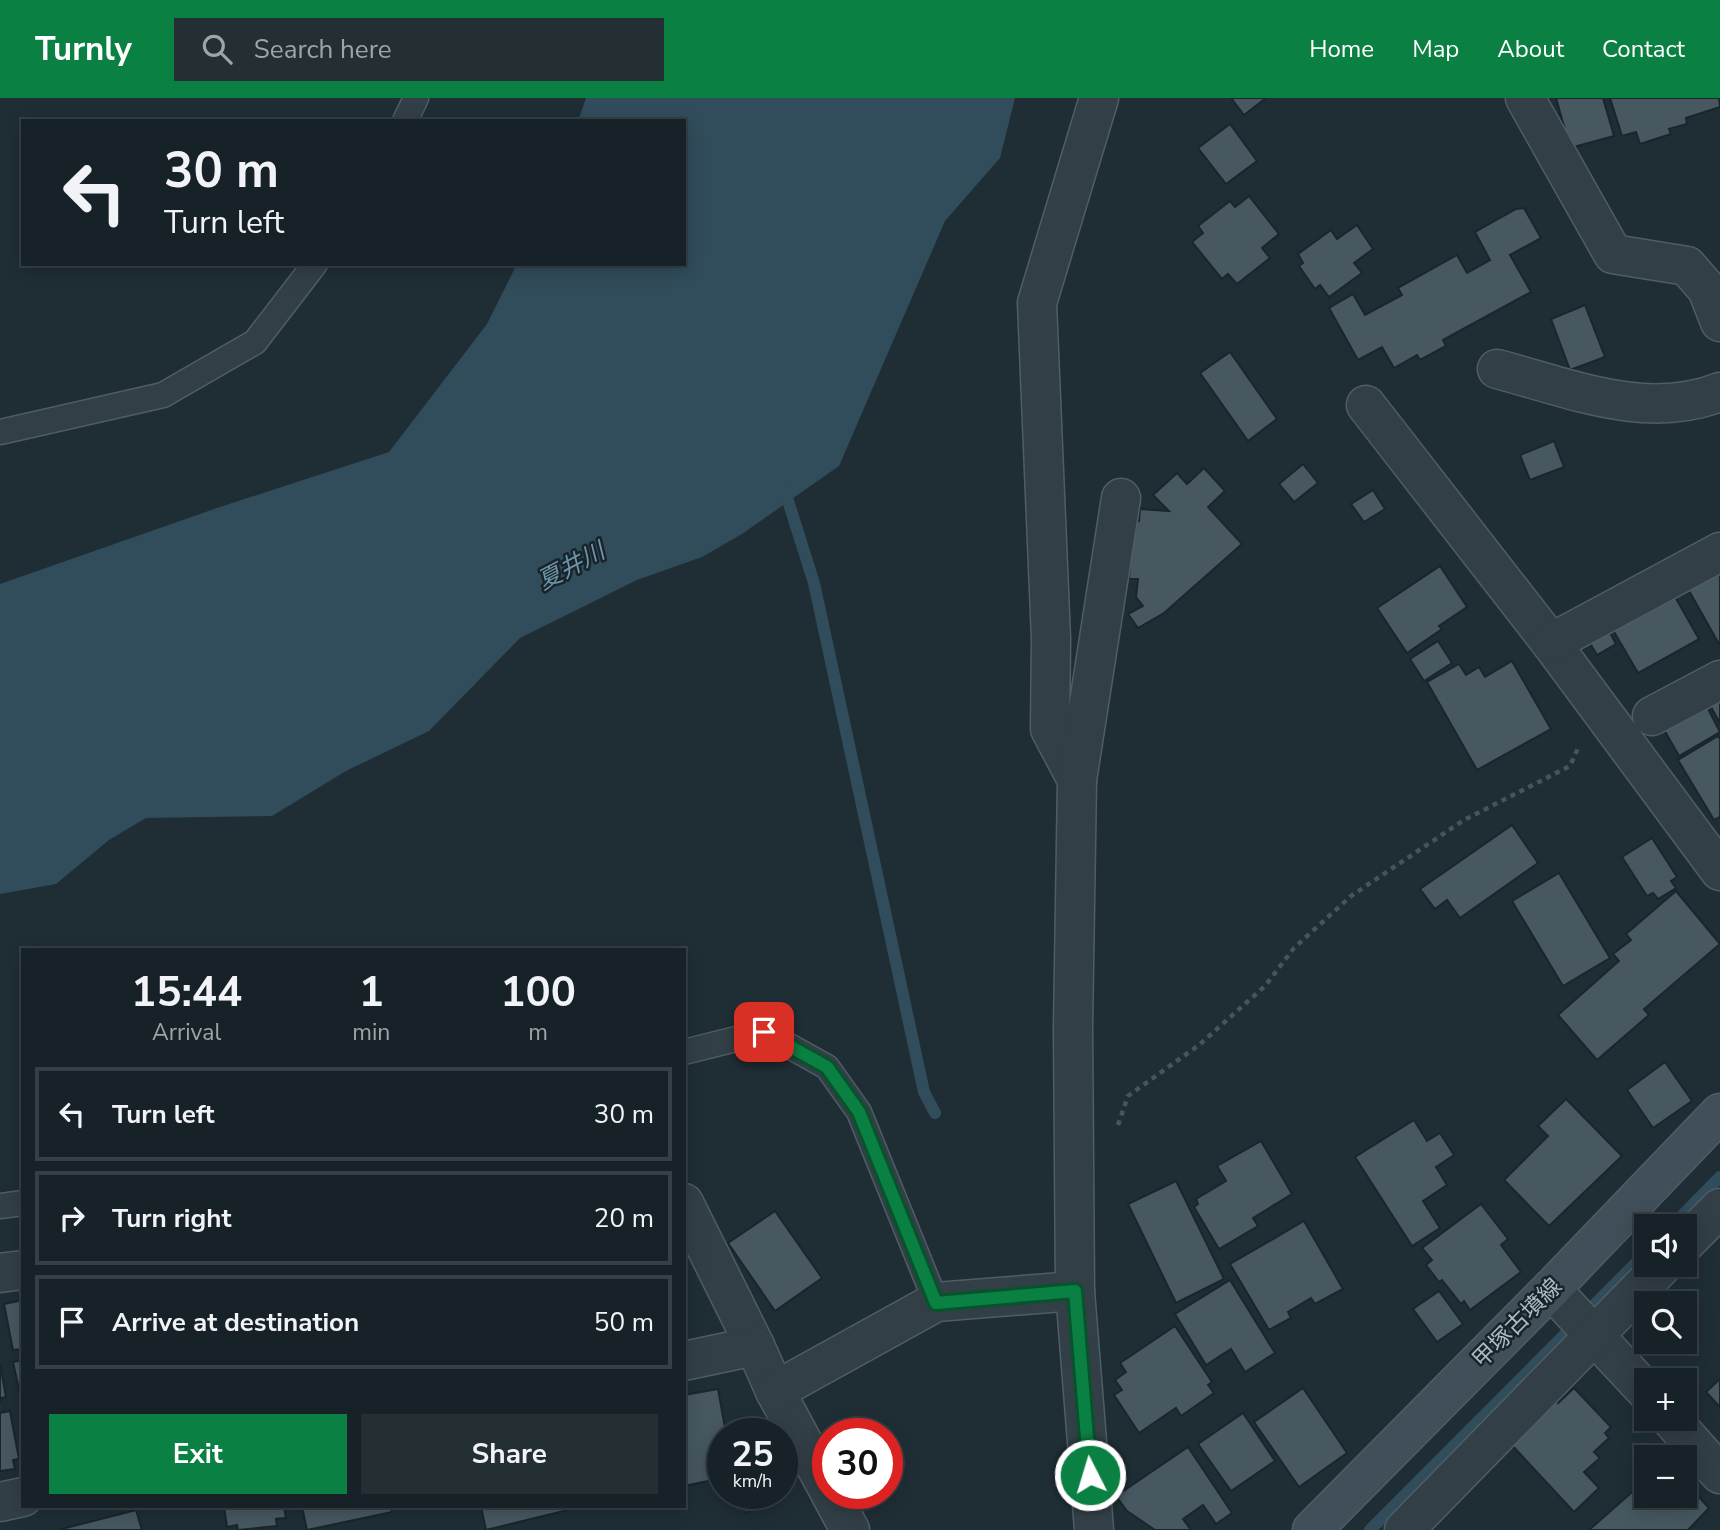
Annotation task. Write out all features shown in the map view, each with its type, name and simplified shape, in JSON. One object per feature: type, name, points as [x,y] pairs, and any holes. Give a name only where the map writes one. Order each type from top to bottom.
[{"type":"main road","name":"甲塚古墳線","points":[[1312,1530],[1575,1313],[1720,1113]]},
{"type":"street","points":[[1077,780],[1050,730],[1051,639],[1037,303],[1099,98]]},
{"type":"street","points":[[1525,98],[1613,254],[1687,266],[1707,289],[1720,322]]},
{"type":"street","points":[[1497,369],[1617,401],[1664,405],[1720,392]]},
{"type":"street","points":[[1366,405],[1551,643],[1720,871]]},
{"type":"street","points":[[1094,1530],[1075,1291],[1073,1028],[1077,780],[1121,498]]},
{"type":"street","points":[[1551,643],[1720,552]]},
{"type":"street","points":[[1652,716],[1720,680]]},
{"type":"street","points":[[686,1207],[837,1513]]},
{"type":"street","points":[[1697,1231],[1720,1208]]},
{"type":"street","points":[[0,1273],[21,1270]]},
{"type":"street","points":[[1404,1530],[1575,1313],[1641,1277]]},
{"type":"street","points":[[775,1391],[936,1303],[1075,1291]]},
{"type":"street","points":[[1575,1313],[1634,1378]]},
{"type":"street","points":[[686,1361],[755,1346]]},
{"type":"street","points":[[1682,1431],[1720,1474]]},
{"type":"street","points":[[0,1502],[21,1497]]},
{"type":"lane","points":[[406,119],[416,98]]},
{"type":"lane","points":[[0,432],[163,395],[255,342],[313,266]]},
{"type":"lane","points":[[686,1052],[764,1032],[827,1067],[859,1112],[936,1303]]},
{"type":"lane","points":[[0,1206],[21,1203]]},
{"type":"path","points":[[1115,1134],[1128,1096],[1209,1037],[1265,986],[1294,948],[1351,896],[1464,820],[1570,766],[1579,747]]},
{"type":"water","name":"夏井川","points":[[586,98],[1015,98],[1000,158],[945,221],[839,466],[742,534],[702,557],[637,580],[520,638],[429,731],[346,771],[272,816],[146,818],[109,840],[56,884],[0,894],[0,584],[217,508],[389,452],[487,324],[516,266],[686,266],[686,119],[579,119]]},
{"type":"building","points":[[1231,98],[1266,98],[1244,115]]},
{"type":"building","points":[[1556,98],[1603,98],[1614,136],[1570,148]]},
{"type":"building","points":[[1610,98],[1719,98],[1720,107],[1686,118],[1687,124],[1669,129],[1671,134],[1640,144],[1636,132],[1622,136]]},
{"type":"building","points":[[1230,124],[1257,161],[1226,184],[1198,148]]},
{"type":"building","points":[[1249,196],[1279,234],[1262,248],[1270,258],[1237,284],[1228,274],[1222,279],[1192,242],[1203,233],[1198,226],[1230,201],[1235,207]]},
{"type":"building","points":[[1524,208],[1541,238],[1510,255],[1531,292],[1443,340],[1446,346],[1420,360],[1417,355],[1394,368],[1382,347],[1358,360],[1329,308],[1353,294],[1365,315],[1402,295],[1398,288],[1457,255],[1467,273],[1490,260],[1475,232],[1516,209]]},
{"type":"building","points":[[1357,225],[1373,249],[1354,263],[1362,273],[1329,297],[1320,285],[1315,289],[1299,266],[1303,263],[1298,254],[1331,230],[1337,239]]},
{"type":"building","points":[[1585,305],[1605,357],[1570,370],[1551,319]]},
{"type":"building","points":[[1230,352],[1277,419],[1248,441],[1200,373]]},
{"type":"building","points":[[1554,441],[1564,467],[1530,480],[1520,455]]},
{"type":"building","points":[[1303,464],[1318,483],[1294,502],[1279,484]]},
{"type":"building","points":[[1204,468],[1225,491],[1208,507],[1242,544],[1164,613],[1138,628],[1128,614],[1143,606],[1136,597],[1138,579],[1129,579],[1132,522],[1139,521],[1140,509],[1169,511],[1153,495],[1177,473],[1187,484]]},
{"type":"building","points":[[1373,490],[1385,509],[1364,522],[1351,504]]},
{"type":"building","points":[[1440,566],[1467,607],[1439,626],[1442,629],[1407,653],[1377,608]]},
{"type":"building","points":[[1720,570],[1720,643],[1719,644],[1688,589]]},
{"type":"building","points":[[1674,595],[1699,639],[1638,673],[1613,630]]},
{"type":"building","points":[[1608,629],[1616,644],[1597,655],[1588,640]]},
{"type":"building","points":[[1438,641],[1452,663],[1424,681],[1410,659]]},
{"type":"building","points":[[1512,661],[1551,729],[1477,770],[1427,682],[1459,664],[1466,675],[1479,667],[1485,677]]},
{"type":"building","points":[[1720,693],[1720,723],[1707,700]]},
{"type":"building","points":[[1705,703],[1720,732],[1679,756],[1663,728]]},
{"type":"building","points":[[1718,736],[1720,817],[1714,820],[1678,760]]},
{"type":"building","points":[[1512,825],[1538,863],[1460,918],[1447,900],[1435,909],[1420,889]]},
{"type":"building","points":[[1652,838],[1677,877],[1671,881],[1676,888],[1658,899],[1653,893],[1647,896],[1622,857]]},
{"type":"building","points":[[1559,873],[1610,958],[1563,986],[1512,901]]},
{"type":"building","points":[[1676,891],[1720,944],[1644,1009],[1649,1015],[1597,1060],[1558,1015],[1619,961],[1613,954],[1631,940],[1626,934]]},
{"type":"building","points":[[1665,1062],[1692,1101],[1653,1128],[1627,1090]]},
{"type":"building","points":[[1566,1099],[1622,1156],[1549,1226],[1504,1180],[1548,1136],[1538,1126]]},
{"type":"building","points":[[1414,1120],[1427,1141],[1440,1133],[1454,1155],[1436,1167],[1447,1185],[1423,1201],[1440,1228],[1412,1246],[1355,1157]]},
{"type":"building","points":[[1261,1141],[1292,1194],[1253,1218],[1258,1226],[1219,1249],[1194,1207],[1198,1204],[1196,1199],[1226,1181],[1217,1166]]},
{"type":"building","points":[[1176,1181],[1224,1279],[1176,1303],[1128,1204]]},
{"type":"building","points":[[1481,1204],[1508,1239],[1501,1245],[1521,1272],[1470,1310],[1464,1301],[1461,1304],[1442,1280],[1439,1282],[1426,1265],[1432,1260],[1422,1248]]},
{"type":"building","points":[[775,1211],[822,1278],[775,1311],[728,1243]]},
{"type":"building","points":[[1304,1221],[1343,1289],[1315,1304],[1311,1298],[1288,1312],[1291,1318],[1269,1330],[1230,1264]]},
{"type":"building","points":[[1230,1280],[1275,1353],[1245,1372],[1231,1349],[1206,1365],[1175,1314]]},
{"type":"building","points":[[1439,1291],[1463,1324],[1437,1342],[1413,1309]]},
{"type":"building","points":[[21,1300],[21,1349],[13,1350],[4,1304]]},
{"type":"building","points":[[1175,1326],[1212,1382],[1208,1385],[1214,1393],[1181,1416],[1176,1408],[1139,1433],[1114,1395],[1122,1390],[1115,1380],[1126,1372],[1120,1363]]},
{"type":"building","points":[[21,1360],[21,1399],[13,1362]]},
{"type":"building","points":[[0,1364],[6,1397],[1,1398],[0,1403]]},
{"type":"building","points":[[1720,1379],[1720,1407],[1706,1392]]},
{"type":"building","points":[[1303,1388],[1347,1453],[1299,1487],[1254,1422]]},
{"type":"building","points":[[1574,1388],[1611,1427],[1605,1433],[1609,1438],[1594,1452],[1600,1458],[1584,1472],[1599,1488],[1574,1512],[1509,1442],[1554,1399],[1558,1403]]},
{"type":"building","points":[[718,1389],[723,1418],[707,1418],[707,1481],[686,1486],[686,1395]]},
{"type":"building","points":[[10,1411],[19,1459],[13,1460],[15,1469],[0,1471],[0,1413]]},
{"type":"building","points":[[1243,1413],[1275,1461],[1231,1491],[1198,1444]]},
{"type":"building","points":[[1188,1447],[1232,1513],[1216,1524],[1203,1505],[1183,1519],[1191,1530],[1155,1530],[1127,1511],[1116,1496]]},
{"type":"building","points":[[1634,1490],[1634,1508],[1697,1508],[1697,1495],[1709,1508],[1688,1530],[1589,1530]]},
{"type":"building","points":[[224,1508],[284,1508],[286,1518],[276,1519],[277,1526],[238,1530],[237,1525],[227,1527]]},
{"type":"building","points":[[302,1508],[391,1508],[392,1512],[307,1530]]},
{"type":"building","points":[[481,1508],[568,1508],[568,1510],[486,1530]]},
{"type":"building","points":[[136,1510],[142,1530],[58,1530]]},
{"type":"waterway","points":[[783,485],[814,583],[924,1092],[935,1113]]},
{"type":"waterway","points":[[1684,1214],[1720,1177]]},
{"type":"waterway","points":[[1370,1530],[1634,1265]]},
{"type":"route","points":[[764,1032],[827,1067],[859,1112],[936,1303],[1075,1291],[1090,1475]]}]
